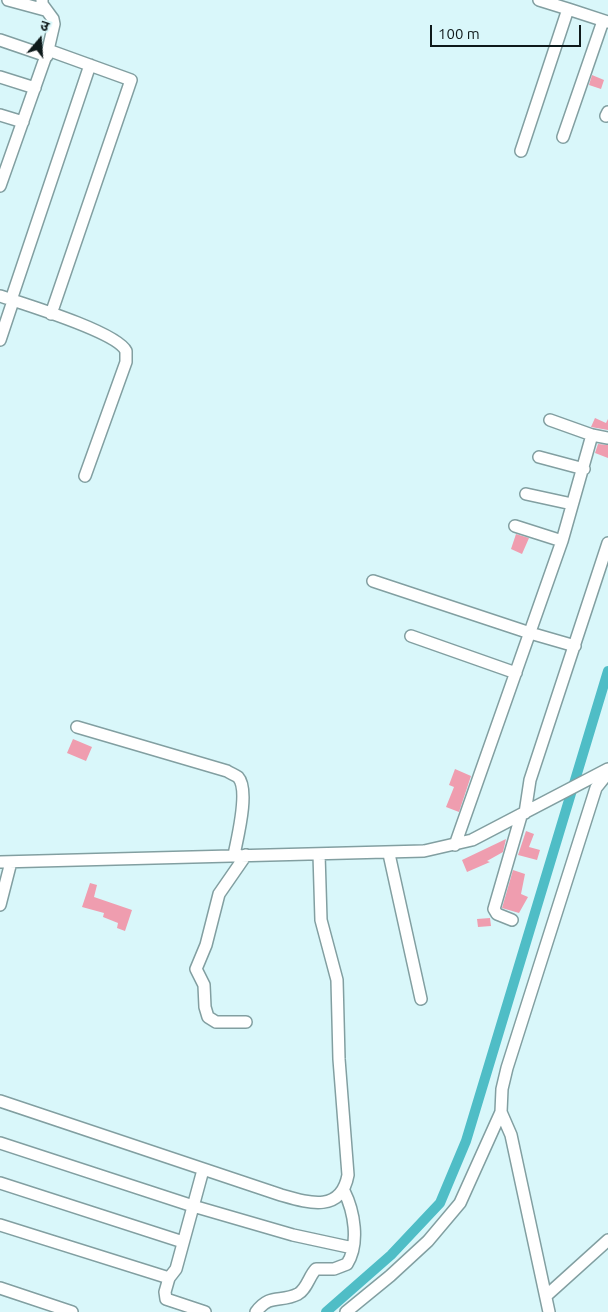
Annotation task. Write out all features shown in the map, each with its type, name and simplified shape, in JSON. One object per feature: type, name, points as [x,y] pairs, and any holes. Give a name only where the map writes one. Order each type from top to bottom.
[{"type":"street","points":[[0,186],[48,53],[54,24],[44,5],[8,0]]},
{"type":"street","points":[[539,0],[606,21],[563,137]]},
{"type":"street","points":[[521,151],[568,9]]},
{"type":"street","points":[[0,40],[90,65],[130,80],[51,314]]},
{"type":"street","points":[[0,340],[90,65]]},
{"type":"street","points":[[0,77],[35,88]]},
{"type":"street","points":[[0,115],[23,122]]},
{"type":"street","points":[[0,150],[12,154]]},
{"type":"street","points":[[0,296],[118,341],[126,351],[126,362],[85,476]]},
{"type":"street","points":[[550,420],[592,435],[608,438]]},
{"type":"street","points":[[454,845],[562,541],[584,469],[592,435]]},
{"type":"street","points":[[539,457],[584,469]]},
{"type":"street","points":[[526,494],[572,504]]},
{"type":"street","points":[[515,526],[562,541]]},
{"type":"street","points":[[512,920],[497,914],[494,909],[523,814],[530,780],[608,543]]},
{"type":"street","points":[[373,581],[575,646]]},
{"type":"street","points":[[411,636],[516,673]]},
{"type":"street","points":[[77,727],[228,771],[238,778],[243,786],[240,855],[219,894],[206,946],[196,969],[204,985],[205,1007],[208,1017],[216,1022],[246,1022]]},
{"type":"street","points":[[0,905],[5,862],[240,855],[389,854],[424,851],[472,840],[602,774],[608,769]]},
{"type":"street","points":[[346,1312],[390,1276],[449,1219],[466,1193],[501,1112],[502,1089],[510,1058],[602,774]]},
{"type":"street","points":[[0,1101],[273,1193],[310,1201],[329,1202],[336,1199],[344,1190],[348,1175],[339,1064],[337,980],[321,920],[319,854]]},
{"type":"street","points":[[389,854],[421,999]]},
{"type":"street","points":[[501,1112],[511,1135],[549,1312]]},
{"type":"street","points":[[0,1143],[193,1206],[287,1234],[354,1248]]},
{"type":"street","points":[[203,1170],[176,1269],[169,1278],[165,1292],[166,1299],[205,1312]]},
{"type":"street","points":[[0,1183],[183,1242]]},
{"type":"street","points":[[256,1312],[268,1300],[292,1296],[302,1291],[316,1269],[342,1267],[351,1257],[354,1248],[351,1206],[344,1190]]},
{"type":"street","points":[[0,1225],[169,1278]]},
{"type":"street","points":[[546,1296],[608,1240]]},
{"type":"street","points":[[0,1288],[72,1312]]},
{"type":"building","points":[[592,75],[604,80],[601,89],[589,85]]},
{"type":"building","points":[[595,418],[606,423],[608,419],[608,430],[591,427]]},
{"type":"building","points":[[598,444],[608,445],[608,458],[595,453]]},
{"type":"building","points":[[516,534],[529,538],[522,554],[511,549]]},
{"type":"building","points":[[73,739],[92,747],[86,761],[67,753]]},
{"type":"building","points":[[455,769],[471,776],[459,812],[446,807],[454,787],[449,785]]},
{"type":"building","points":[[526,831],[534,834],[529,847],[540,850],[537,860],[518,855]]},
{"type":"building","points":[[506,839],[503,852],[487,861],[490,862],[467,872],[462,860]]},
{"type":"building","points":[[513,870],[525,874],[521,894],[528,897],[519,913],[502,908]]},
{"type":"building","points":[[90,883],[97,885],[94,897],[132,910],[125,931],[117,928],[118,923],[103,917],[104,913],[82,907]]},
{"type":"building","points":[[490,918],[491,926],[478,927],[477,919]]},
{"type":"waterway","points":[[326,1312],[391,1255],[440,1203],[466,1141],[608,671]]}]
